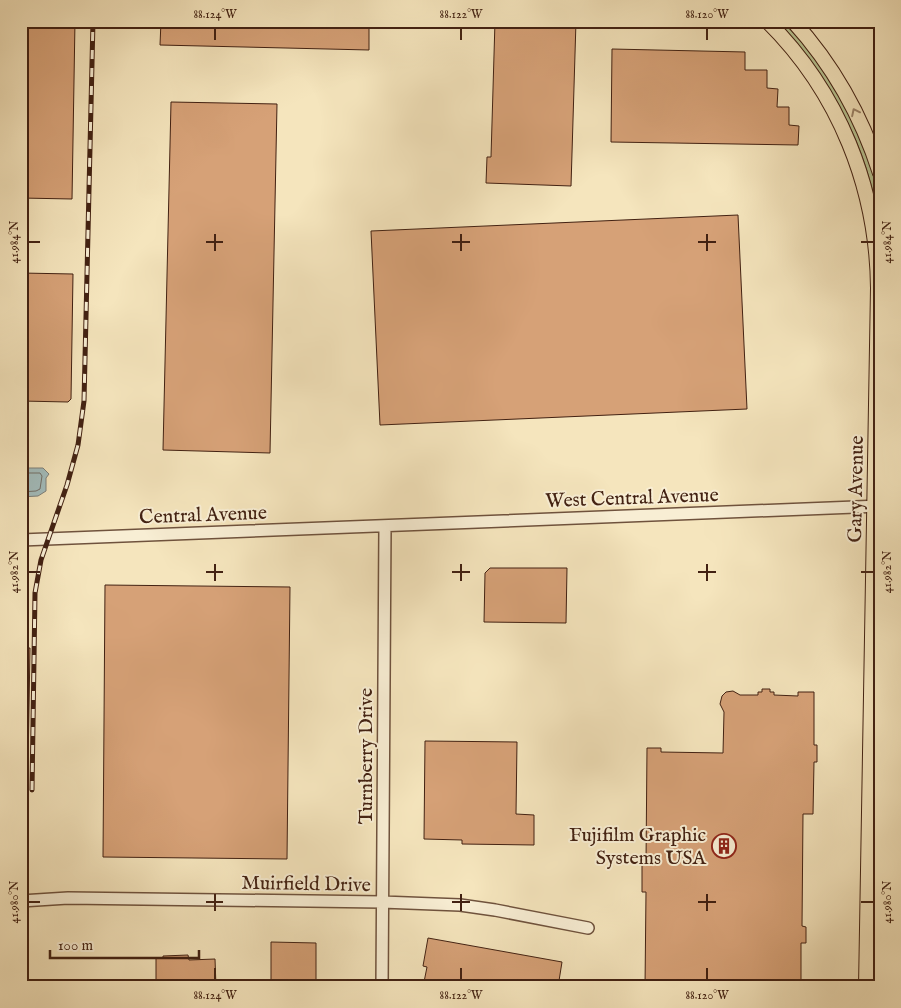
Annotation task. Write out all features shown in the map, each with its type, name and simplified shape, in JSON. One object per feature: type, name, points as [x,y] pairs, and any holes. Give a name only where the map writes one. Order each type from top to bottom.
[{"type":"main road","name":"Gary Avenue","points":[[767,21],[787,42],[806,67],[838,117],[856,159],[867,197],[876,242],[878,264],[877,506],[866,987]]},
{"type":"main road","points":[[793,21],[820,54],[848,99],[864,132],[880,173]]},
{"type":"street","name":"West Central Avenue","points":[[385,526],[877,506]]},
{"type":"street","name":"Central Avenue","points":[[21,540],[385,526]]},
{"type":"street","name":"Turnberry Drive","points":[[382,987],[385,526]]},
{"type":"street","name":"Muirfield Drive","points":[[21,901],[68,898],[382,902],[460,905],[588,928]]},
{"type":"green space","points":[[776,21],[781,21],[798,37],[829,78],[843,101],[855,125],[873,173],[880,200],[880,226],[864,161],[844,115]]},
{"type":"green space","points":[[880,867],[878,987],[875,987],[873,906],[874,890]]},
{"type":"water","points":[[21,468],[43,468],[49,474],[46,478],[46,491],[38,496],[21,497]]},
{"type":"building","points":[[21,21],[75,21],[72,199],[21,198]]},
{"type":"building","points":[[161,21],[369,21],[369,50],[160,45]]},
{"type":"building","points":[[495,21],[576,21],[571,186],[486,183],[487,157],[491,157]]},
{"type":"building","points":[[612,49],[745,52],[745,70],[767,70],[767,88],[778,89],[777,107],[789,107],[789,125],[799,126],[798,145],[611,142]]},
{"type":"building","points":[[171,102],[277,104],[270,453],[163,450]]},
{"type":"building","points":[[738,215],[747,409],[380,425],[371,231]]},
{"type":"building","points":[[21,273],[73,274],[71,399],[68,402],[21,401]]},
{"type":"building","points":[[490,568],[567,568],[566,623],[484,622],[485,573]]},
{"type":"building","points":[[105,585],[290,587],[287,859],[103,857]]},
{"type":"building","points":[[21,648],[30,648],[28,767],[21,767]]},
{"type":"building","name":"Fujifilm Graphic Systems USA","points":[[762,689],[770,689],[770,692],[774,692],[774,695],[798,696],[798,692],[814,692],[814,745],[817,745],[817,762],[814,762],[813,814],[803,814],[802,926],[806,927],[806,943],[801,943],[801,987],[645,987],[646,892],[642,892],[642,863],[646,863],[647,748],[661,748],[661,752],[723,753],[724,712],[720,704],[722,696],[726,692],[733,691],[740,695],[758,695],[758,692],[762,692]]},
{"type":"building","points":[[425,741],[517,742],[516,814],[534,815],[534,845],[462,844],[462,840],[424,839]]},
{"type":"building","points":[[428,938],[562,962],[558,987],[423,987],[427,967],[423,966]]},
{"type":"building","points":[[271,942],[316,943],[316,987],[271,987]]},
{"type":"building","points":[[188,955],[189,960],[215,959],[216,987],[156,987],[156,958]]},
{"type":"railway","points":[[32,790],[35,593],[41,560],[67,485],[78,445],[84,401],[93,21]]},
{"type":"place","name":"Fujifilm Graphic Systems USA","points":[[724,846]]}]
